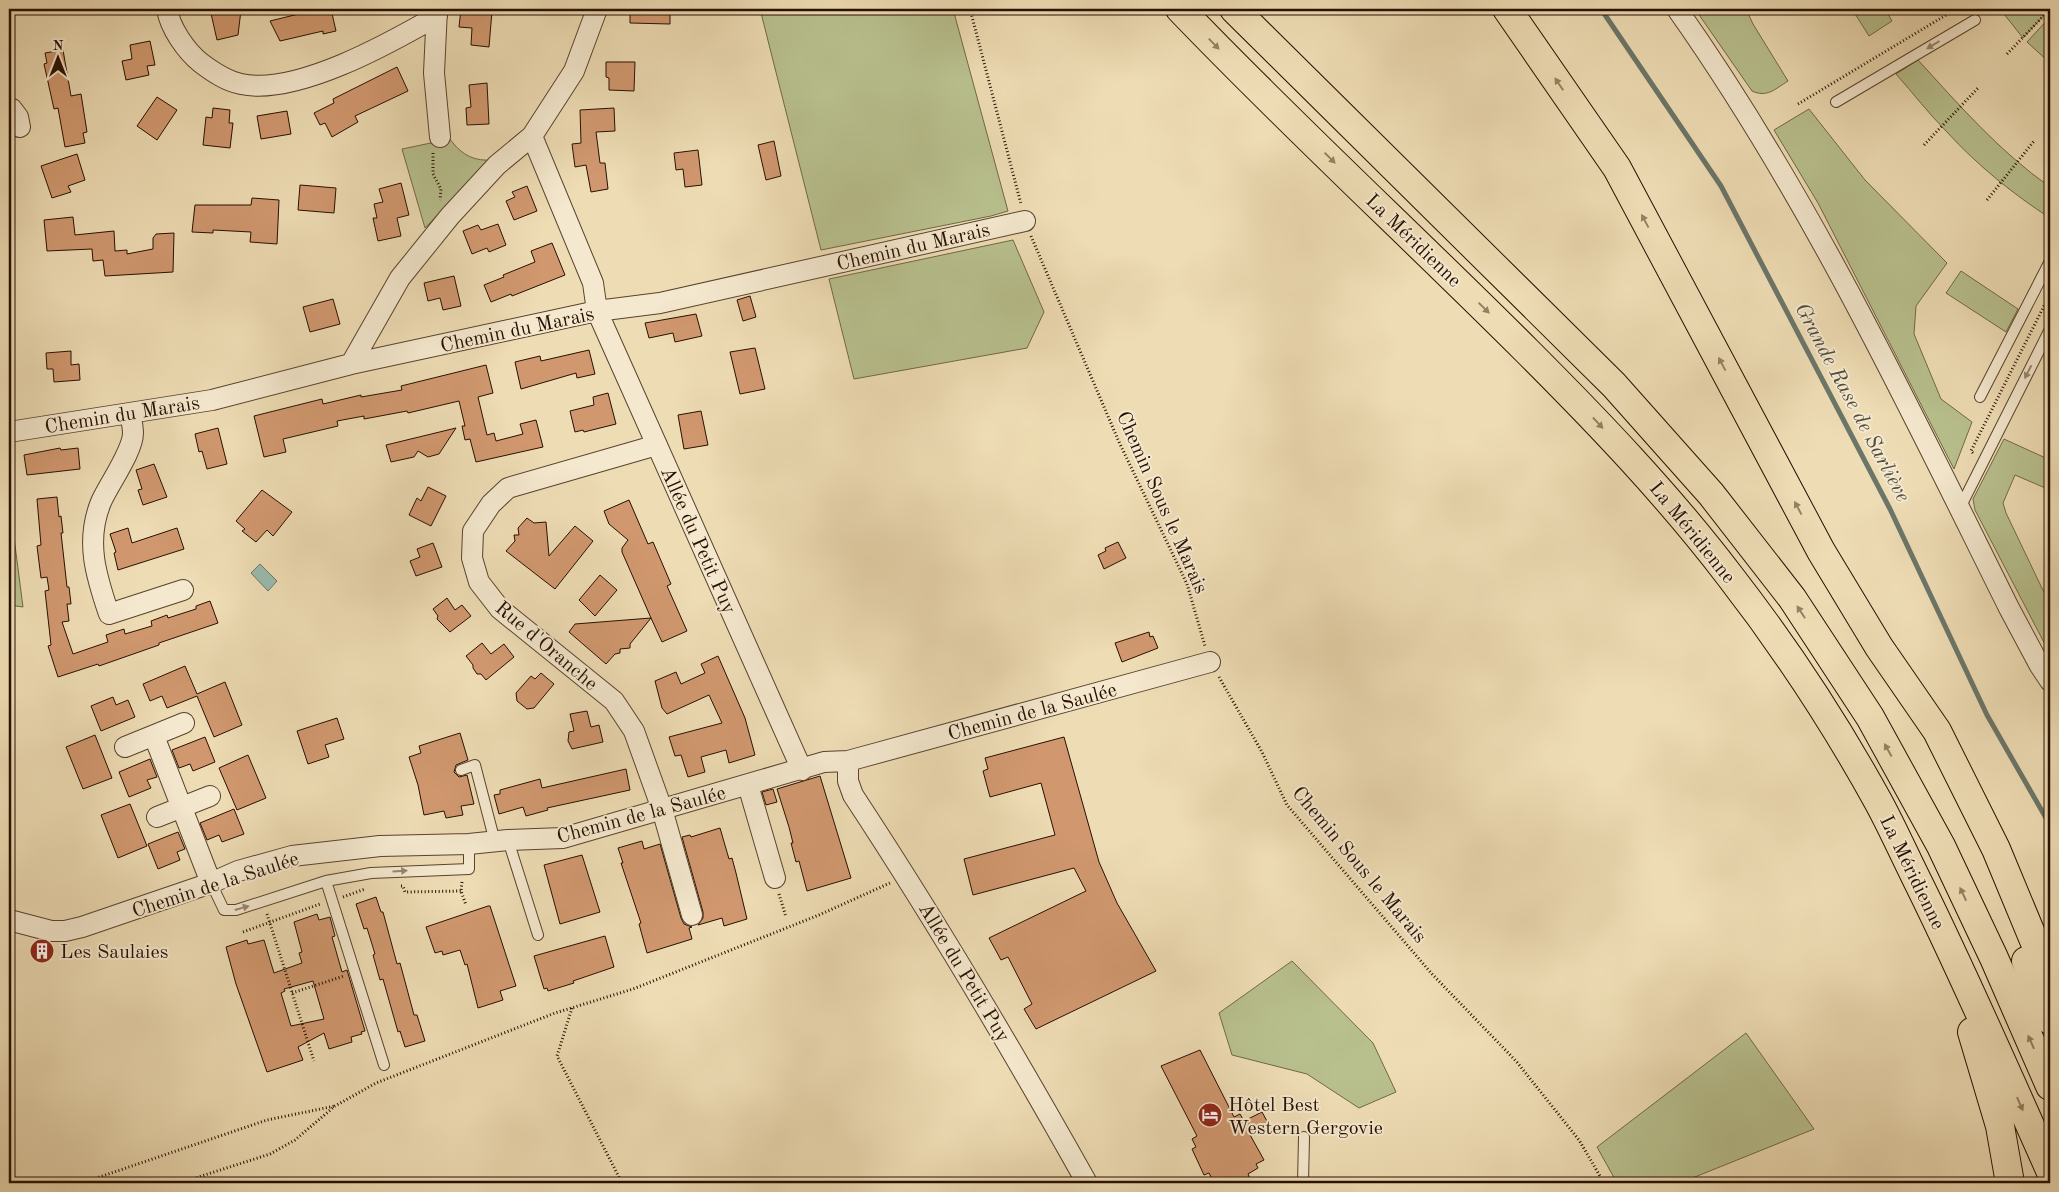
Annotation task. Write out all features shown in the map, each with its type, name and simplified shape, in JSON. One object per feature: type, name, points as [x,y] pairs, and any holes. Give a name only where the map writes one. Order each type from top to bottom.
[{"type":"highway","name":"La Méridienne","points":[[1180,9],[1233,64],[1488,311],[1586,410],[1640,468],[1729,574],[1791,660],[1837,732],[1880,805],[1943,932],[2050,1170]]},
{"type":"highway","name":"La Méridienne","points":[[1234,9],[1614,385],[1711,494],[1792,598],[1870,717],[1941,846],[2050,1086]]},
{"type":"highway","points":[[1507,9],[1617,168],[1821,551],[1879,647],[1937,731],[1996,849],[2050,979]]},
{"type":"highway","points":[[1879,647],[1920,739],[1974,841],[2050,1020]]},
{"type":"highway","points":[[1943,932],[2000,1126],[2010,1183]]},
{"type":"street","points":[[167,9],[177,34],[194,57],[216,74],[242,84],[264,85],[300,80],[334,68],[374,50],[437,12]]},
{"type":"street","points":[[351,364],[400,278],[446,221],[497,166],[532,136],[574,71],[597,9]]},
{"type":"street","points":[[1677,9],[1711,56],[1781,168],[1818,232],[1960,508],[2009,608],[2050,681]]},
{"type":"street","points":[[437,12],[434,73],[440,137]]},
{"type":"street","points":[[9,109],[12,109],[18,117],[20,127]]},
{"type":"street","name":"Allée du Petit Puy","points":[[532,136],[593,283],[597,311],[802,770]]},
{"type":"street","name":"Chemin du Marais","points":[[9,432],[212,400],[351,364],[597,311],[660,303],[1025,221]]},
{"type":"street","points":[[131,414],[133,434],[122,462],[101,503],[94,531],[93,558],[101,589],[109,614],[183,590]]},
{"type":"street","name":"Rue d'Oranche","points":[[656,445],[508,488],[491,504],[473,531],[472,558],[479,582],[500,609],[614,701],[634,731],[662,809],[692,914]]},
{"type":"street","name":"Chemin de la Saulée","points":[[9,920],[51,931],[65,931],[82,927],[238,872],[292,856],[380,846],[468,844],[563,838],[802,770],[824,762],[848,761],[1210,662]]},
{"type":"street","points":[[125,747],[184,723]]},
{"type":"street","points":[[154,736],[211,883]]},
{"type":"street","name":"Allée du Petit Puy","points":[[848,761],[848,781],[853,795],[906,876],[1010,1046],[1087,1183]]},
{"type":"street","points":[[748,785],[775,878]]},
{"type":"street","points":[[157,817],[210,796]]},
{"type":"lane","points":[[1836,102],[1975,20]]},
{"type":"lane","points":[[1980,397],[2050,261]]},
{"type":"lane","points":[[1960,508],[2050,329]]},
{"type":"lane","points":[[461,770],[475,765],[501,841],[538,935]]},
{"type":"lane","points":[[211,883],[224,910],[236,910],[326,881],[371,873],[468,869],[468,844]]},
{"type":"lane","points":[[326,881],[384,1065]]},
{"type":"lane","points":[[1303,1183],[1304,1137]]},
{"type":"path","name":"Chemin Sous le Marais","points":[[970,9],[1025,221],[1119,442],[1187,584],[1210,662],[1262,752],[1287,805],[1432,974],[1516,1061],[1579,1140],[1604,1183]]},
{"type":"path","points":[[1798,104],[1956,9]]},
{"type":"path","points":[[2007,54],[2050,9]]},
{"type":"path","points":[[1924,146],[1978,88]]},
{"type":"path","points":[[440,137],[433,140],[433,174],[441,189],[440,210],[446,221]]},
{"type":"path","points":[[1987,200],[2034,141]]},
{"type":"path","points":[[1983,461],[1971,451],[2050,294]]},
{"type":"path","points":[[463,869],[461,891],[466,905]]},
{"type":"path","points":[[180,1183],[270,1154],[294,1140],[335,1106],[376,1083],[572,1008],[643,985],[819,915],[906,876]]},
{"type":"path","points":[[775,878],[786,917]]},
{"type":"path","points":[[394,886],[403,886],[405,892],[461,891]]},
{"type":"path","points":[[243,932],[368,888]]},
{"type":"path","points":[[263,901],[314,1061]]},
{"type":"path","points":[[292,993],[355,973]]},
{"type":"path","points":[[572,1008],[557,1056],[622,1183]]},
{"type":"path","points":[[82,1183],[267,1120],[335,1106]]},
{"type":"green space","points":[[760,9],[953,9],[1008,211],[821,250]]},
{"type":"green space","points":[[1695,9],[1746,9],[1753,24],[1788,81],[1767,93],[1762,94],[1752,91]]},
{"type":"green space","points":[[1852,9],[1885,9],[1892,21],[1869,36]]},
{"type":"green space","points":[[2000,9],[2050,9],[2023,38]]},
{"type":"green space","points":[[2050,17],[2050,63],[2027,42]]},
{"type":"green space","points":[[1918,60],[1997,143],[2050,187],[2050,218],[2009,189],[1971,156],[1934,118],[1896,74]]},
{"type":"green space","points":[[1809,109],[1865,180],[1947,263],[1916,306],[1914,334],[1941,399],[1972,422],[1954,469],[1818,203],[1774,130]]},
{"type":"green space","points":[[450,139],[467,155],[478,159],[490,160],[425,228],[402,149]]},
{"type":"green space","points":[[1013,240],[1044,312],[1027,348],[854,379],[829,279]]},
{"type":"green space","points":[[1961,271],[2018,309],[2006,332],[1946,293]]},
{"type":"green space","points":[[2004,439],[2050,460],[2050,490],[2015,475],[2003,503],[2050,605],[2050,654],[1975,510],[1973,499]]},
{"type":"green space","points":[[9,499],[23,607],[9,605]]},
{"type":"green space","points":[[1292,961],[1373,1043],[1396,1092],[1359,1108],[1307,1074],[1232,1055],[1219,1013]]},
{"type":"green space","points":[[1746,1033],[1814,1129],[1680,1183],[1617,1183],[1597,1147]]},
{"type":"water","points":[[260,564],[277,581],[268,591],[251,573]]},
{"type":"building","points":[[210,9],[229,9],[230,12],[241,10],[238,35],[217,40]]},
{"type":"building","points":[[319,9],[331,9],[336,31],[323,34],[323,31],[280,41],[270,21]]},
{"type":"building","points":[[461,9],[492,11],[489,47],[471,45],[472,28],[459,27]]},
{"type":"building","points":[[630,9],[670,9],[670,24],[630,23]]},
{"type":"building","points":[[150,41],[155,65],[147,66],[149,75],[126,80],[122,61],[132,59],[130,45]]},
{"type":"building","points":[[63,50],[71,96],[81,94],[87,132],[83,133],[85,143],[65,147],[58,108],[54,109],[44,64],[47,63],[45,53]]},
{"type":"building","points":[[606,62],[635,62],[634,91],[609,90],[609,78],[606,77]]},
{"type":"building","points":[[397,67],[408,91],[355,116],[358,122],[332,137],[325,123],[320,125],[314,113],[334,103],[333,99]]},
{"type":"building","points":[[487,83],[489,124],[467,125],[466,108],[471,107],[469,85]]},
{"type":"building","points":[[157,97],[177,110],[157,140],[137,126]]},
{"type":"building","points":[[213,108],[230,110],[229,123],[233,123],[230,148],[203,145],[206,117],[212,118]]},
{"type":"building","points":[[614,108],[615,131],[596,132],[600,163],[605,163],[608,189],[591,192],[586,165],[575,167],[572,144],[581,143],[580,110]]},
{"type":"building","points":[[287,111],[291,134],[261,139],[257,116]]},
{"type":"building","points":[[774,141],[781,176],[766,180],[758,145]]},
{"type":"building","points":[[698,150],[702,185],[685,187],[683,169],[676,170],[674,153]]},
{"type":"building","points":[[77,154],[85,180],[68,186],[71,192],[52,198],[41,166]]},
{"type":"building","points":[[401,183],[409,215],[397,218],[401,236],[378,241],[373,218],[377,218],[374,204],[383,202],[379,189]]},
{"type":"building","points":[[300,185],[336,188],[334,213],[298,210]]},
{"type":"building","points":[[527,186],[537,211],[514,220],[506,201],[515,197],[512,192]]},
{"type":"building","points":[[252,198],[279,200],[277,244],[250,242],[251,232],[213,230],[213,233],[192,232],[195,205],[251,205]]},
{"type":"building","points":[[73,217],[75,235],[114,231],[115,251],[127,250],[127,254],[153,249],[153,238],[156,234],[174,233],[173,272],[105,276],[103,260],[93,261],[92,249],[47,251],[44,220]]},
{"type":"building","points":[[498,224],[506,245],[489,252],[487,248],[472,254],[463,231],[478,225],[481,230]]},
{"type":"building","points":[[552,243],[565,275],[512,296],[511,294],[491,302],[484,285],[535,262],[531,251]]},
{"type":"building","points":[[454,276],[461,306],[443,310],[440,298],[428,301],[424,283]]},
{"type":"building","points":[[750,296],[756,317],[743,321],[737,300]]},
{"type":"building","points":[[333,299],[340,324],[310,332],[303,307]]},
{"type":"building","points":[[696,314],[702,336],[675,342],[673,333],[649,338],[645,323]]},
{"type":"building","points":[[755,348],[765,389],[740,394],[730,352]]},
{"type":"building","points":[[589,350],[595,374],[577,378],[576,373],[521,389],[515,362],[540,356],[541,361]]},
{"type":"building","points":[[71,351],[71,365],[79,364],[80,380],[54,382],[53,369],[47,369],[46,353]]},
{"type":"building","points":[[486,365],[493,393],[478,397],[487,435],[494,433],[496,441],[523,434],[520,424],[536,420],[543,447],[476,462],[470,439],[465,440],[462,426],[465,426],[459,401],[408,413],[407,411],[364,419],[364,416],[337,421],[338,426],[283,439],[286,452],[264,457],[254,416],[322,399],[323,404],[361,395],[361,397],[402,390],[401,386]]},
{"type":"building","points":[[608,393],[616,424],[584,432],[583,430],[575,432],[570,411],[594,405],[593,397]]},
{"type":"building","points":[[701,411],[708,445],[684,449],[678,415]]},
{"type":"building","points":[[218,428],[227,464],[207,469],[202,451],[199,452],[195,434]]},
{"type":"building","points":[[456,428],[439,454],[428,457],[418,451],[414,457],[391,462],[386,445]]},
{"type":"building","points":[[60,448],[61,450],[78,448],[80,469],[27,475],[24,455]]},
{"type":"building","points":[[154,464],[167,497],[143,505],[138,490],[142,489],[136,470]]},
{"type":"building","points":[[428,487],[446,496],[431,526],[409,515],[417,498],[421,501]]},
{"type":"building","points":[[262,490],[292,512],[273,536],[267,530],[256,542],[242,531],[245,529],[236,521]]},
{"type":"building","points":[[57,497],[63,533],[61,533],[67,587],[69,587],[71,604],[67,604],[69,621],[62,622],[73,654],[108,642],[106,635],[124,629],[125,634],[152,626],[151,621],[167,615],[168,618],[196,609],[196,606],[210,601],[218,623],[99,666],[98,664],[58,677],[48,646],[51,645],[45,591],[49,590],[47,577],[41,578],[37,546],[41,545],[37,499]]},
{"type":"building","points":[[629,500],[648,544],[653,542],[671,584],[667,586],[687,631],[662,642],[622,552],[622,548],[628,540],[609,524],[604,511]]},
{"type":"building","points":[[527,518],[534,523],[546,522],[549,556],[575,526],[593,541],[555,589],[506,551],[515,541],[514,535],[519,535],[518,528]]},
{"type":"building","points":[[128,528],[132,543],[177,528],[184,549],[118,570],[114,553],[116,552],[110,534]]},
{"type":"building","points":[[1118,542],[1126,558],[1104,569],[1098,555],[1106,551],[1105,548]]},
{"type":"building","points":[[433,543],[442,567],[416,576],[410,561],[420,557],[417,549]]},
{"type":"building","points":[[600,575],[617,590],[595,616],[579,600]]},
{"type":"building","points":[[447,598],[455,610],[462,605],[471,616],[450,632],[437,619],[438,616],[433,609]]},
{"type":"building","points":[[651,618],[630,644],[630,648],[620,649],[620,653],[615,654],[606,664],[569,632],[575,624]]},
{"type":"building","points":[[1149,632],[1150,637],[1153,636],[1158,648],[1122,662],[1115,643]]},
{"type":"building","points":[[482,643],[491,654],[504,644],[514,657],[486,680],[481,674],[477,674],[466,656]]},
{"type":"building","points":[[718,656],[745,718],[755,755],[729,763],[726,750],[701,757],[705,772],[688,777],[681,755],[675,756],[669,737],[722,723],[709,695],[667,714],[662,708],[655,681],[676,672],[681,684],[705,673],[701,664]]},
{"type":"building","points":[[185,666],[197,694],[225,682],[242,725],[214,737],[197,696],[167,708],[162,696],[150,701],[143,684]]},
{"type":"building","points":[[541,673],[554,684],[534,708],[527,709],[517,701],[516,693],[531,676],[535,679]]},
{"type":"building","points":[[113,697],[116,705],[128,700],[135,717],[101,731],[91,706]]},
{"type":"building","points":[[587,711],[591,727],[599,725],[603,742],[572,749],[568,741],[569,732],[574,731],[570,714]]},
{"type":"building","points":[[337,718],[344,739],[325,745],[329,757],[308,764],[297,731]]},
{"type":"building","points":[[460,733],[468,760],[456,765],[454,772],[459,777],[467,775],[474,804],[461,806],[463,815],[446,818],[444,811],[424,815],[418,785],[409,757],[421,753],[419,746]]},
{"type":"building","points":[[95,735],[112,778],[83,789],[66,747]]},
{"type":"building","points":[[205,737],[215,762],[193,771],[190,764],[179,768],[172,750]]},
{"type":"building","points":[[1064,737],[1099,862],[1117,903],[1156,971],[1036,1029],[1024,1009],[1032,1004],[1008,957],[1001,960],[989,938],[1086,891],[1074,868],[973,895],[964,859],[1055,835],[1041,783],[990,797],[983,771],[988,769],[985,758]]},
{"type":"building","points":[[248,755],[266,798],[237,810],[219,768]]},
{"type":"building","points":[[150,759],[157,777],[147,780],[151,788],[129,797],[119,772]]},
{"type":"building","points":[[626,769],[630,790],[547,808],[548,810],[526,816],[523,807],[499,814],[494,795],[500,794],[500,790],[540,779],[542,788]]},
{"type":"building","points":[[820,776],[851,878],[807,891],[799,861],[796,862],[789,827],[777,789]]},
{"type":"building","points":[[773,789],[777,802],[766,805],[762,792]]},
{"type":"building","points":[[130,804],[147,846],[118,858],[101,815]]},
{"type":"building","points":[[234,809],[244,834],[222,842],[219,835],[207,840],[200,823]]},
{"type":"building","points":[[720,828],[729,859],[732,858],[747,919],[724,926],[722,918],[698,925],[703,918],[703,912],[682,837],[690,835],[691,837]]},
{"type":"building","points":[[178,832],[185,849],[177,852],[180,860],[158,869],[148,844]]},
{"type":"building","points":[[642,841],[644,849],[660,844],[681,918],[684,924],[692,927],[689,928],[692,939],[647,953],[639,924],[641,923],[621,863],[623,863],[618,848]]},
{"type":"building","points":[[582,855],[600,912],[560,924],[544,865]]},
{"type":"building","points":[[376,897],[381,912],[383,912],[397,964],[400,963],[414,1015],[417,1015],[425,1041],[405,1047],[400,1031],[398,1032],[383,979],[380,980],[367,928],[364,929],[356,904]]},
{"type":"building","points":[[490,906],[516,986],[500,991],[503,1000],[478,1008],[467,964],[465,965],[460,950],[443,955],[442,951],[435,953],[426,927]]},
{"type":"building","points":[[317,914],[319,920],[330,917],[335,936],[332,937],[342,972],[347,970],[365,1031],[361,1032],[362,1034],[351,1037],[352,1042],[329,1049],[324,1033],[298,1047],[303,1060],[267,1072],[236,984],[226,947],[247,940],[248,944],[264,940],[274,973],[302,963],[299,953],[302,952],[294,922]],"holes":[[[313,981],[324,1019],[291,1026],[281,993],[285,991],[284,989]]]},
{"type":"building","points":[[605,936],[614,967],[573,981],[574,983],[548,991],[547,988],[544,989],[534,956]]},
{"type":"building","name":"Hôtel Best Western Gergovie","points":[[1200,1050],[1234,1117],[1240,1114],[1244,1121],[1262,1112],[1268,1123],[1249,1133],[1264,1160],[1256,1164],[1258,1168],[1248,1174],[1252,1183],[1214,1183],[1209,1173],[1204,1175],[1192,1149],[1196,1147],[1192,1139],[1197,1136],[1161,1066]]},
{"type":"waterway","name":"Grande Rase de Sarliève","points":[[1601,9],[1721,186],[1890,509],[1987,715],[2050,825]]},
{"type":"place","name":"Les Saulaies","points":[[42,951]]},
{"type":"place","name":"Hôtel Best Western Gergovie","points":[[1210,1115]]}]
